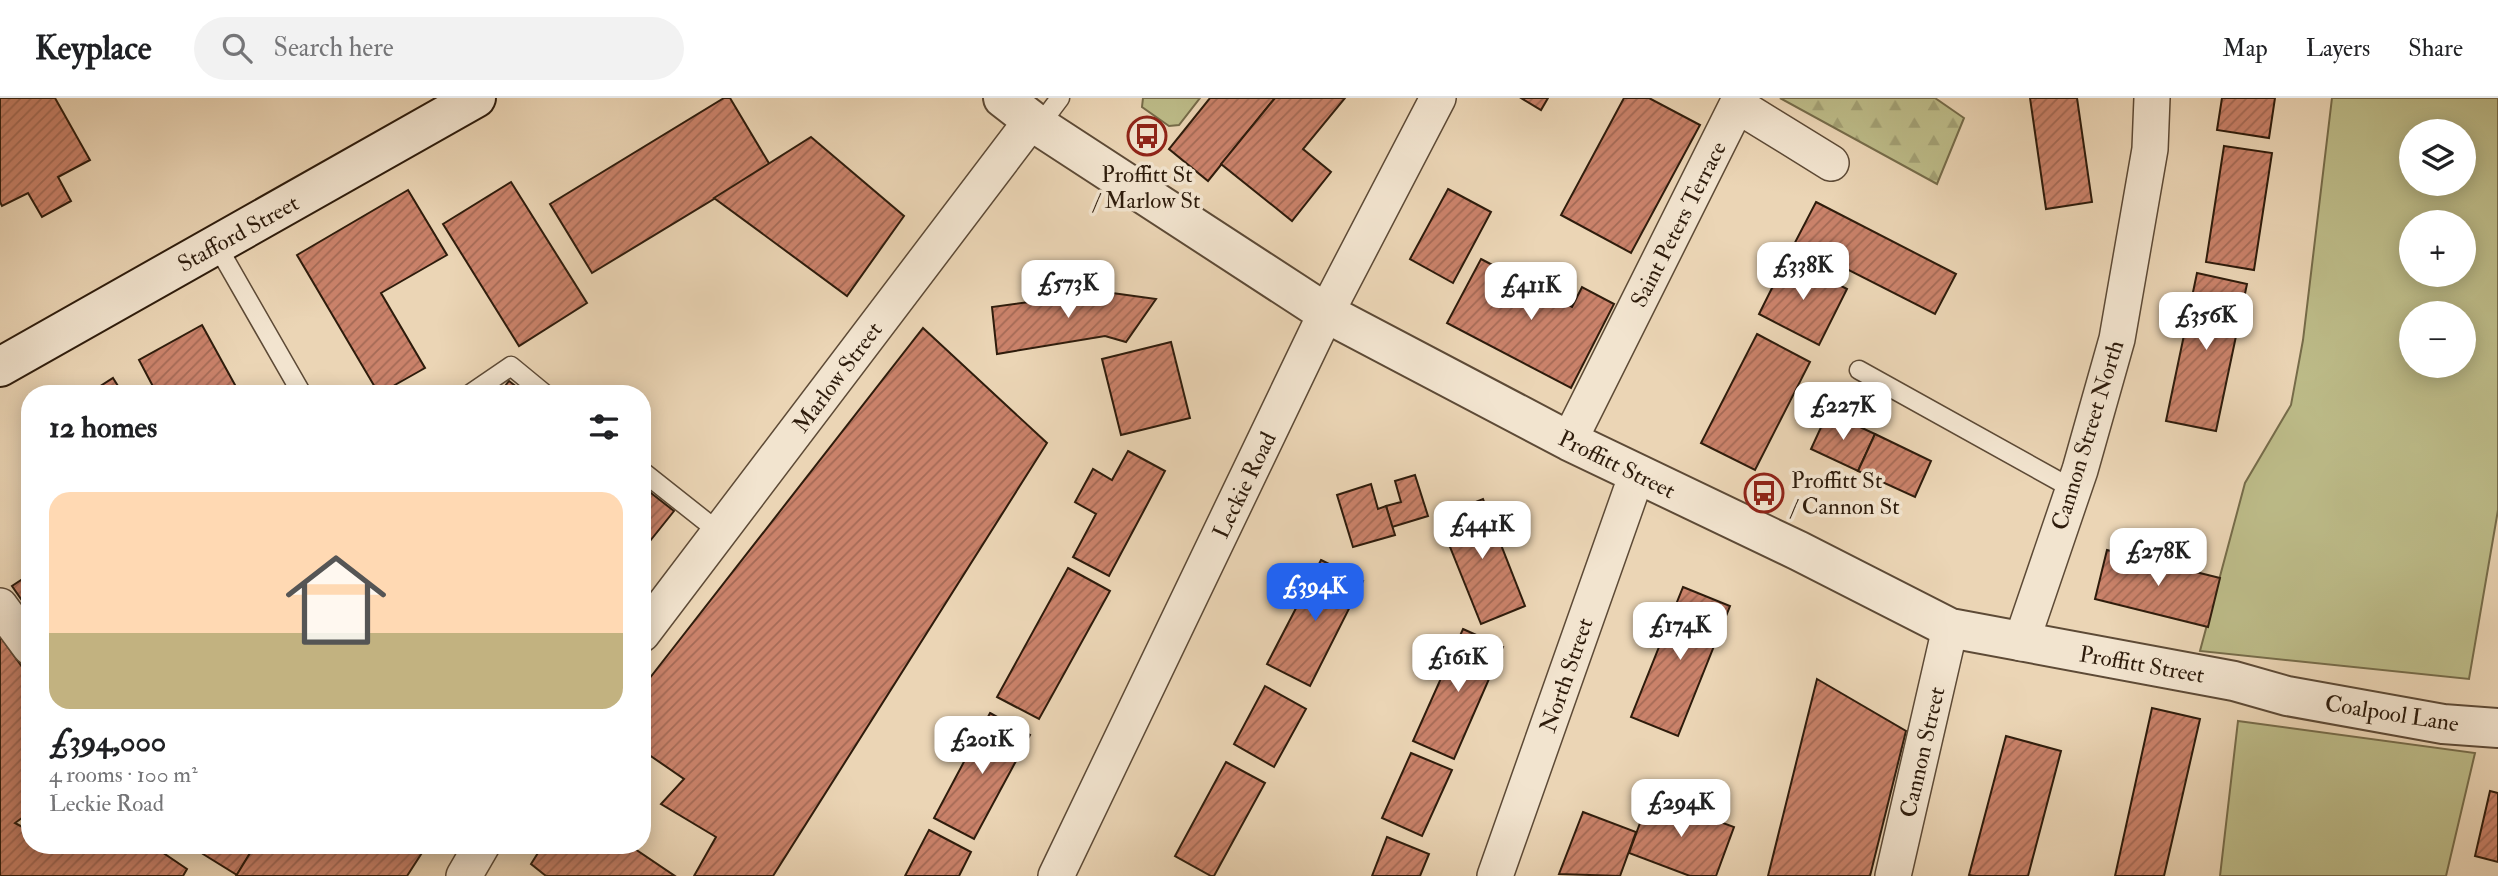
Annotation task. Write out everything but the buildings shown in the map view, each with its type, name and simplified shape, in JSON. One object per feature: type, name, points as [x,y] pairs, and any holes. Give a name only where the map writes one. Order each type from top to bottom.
[{"type":"street","name":"Stafford Street","points":[[0,368],[216,244],[430,110],[476,98]]},
{"type":"street","name":"Leckie Road","points":[[1056,876],[1326,313],[1438,98]]},
{"type":"street","name":"Cannon Street North","points":[[2021,643],[2073,489],[2118,339],[2150,149],[2152,98]]},
{"type":"street","name":"Saint Peters Terrace","points":[[1569,441],[1737,105],[1831,163]]},
{"type":"street","name":"Proffitt Street","points":[[1033,111],[1326,313],[1569,441],[1799,551],[1950,628],[2234,681],[2287,696]]},
{"type":"street","name":"Marlow Street","points":[[651,622],[1033,111]]},
{"type":"street","name":"North Street","points":[[1495,876],[1637,474]]},
{"type":"street","points":[[0,606],[21,635]]},
{"type":"street","name":"Cannon Street","points":[[1893,876],[1950,628]]},
{"type":"street","name":"Coalpool Lane","points":[[2287,696],[2443,724],[2498,728]]},
{"type":"street","points":[[464,876],[477,854]]},
{"type":"lane","points":[[216,244],[297,385]]},
{"type":"lane","points":[[483,385],[511,366],[534,385]]},
{"type":"lane","points":[[1859,369],[2073,489]]},
{"type":"lane","points":[[651,478],[719,532]]},
{"type":"green space","points":[[1143,98],[1200,98],[1179,125],[1169,126],[1142,107]]},
{"type":"green space","points":[[1780,98],[1935,98],[1964,118],[1937,184]]},
{"type":"green space","points":[[2332,98],[2498,98],[2498,510],[2469,679],[2200,651],[2245,483],[2291,405],[2303,340]]},
{"type":"green space","points":[[2238,721],[2475,753],[2446,876],[2220,876]]},
{"type":"place","name":"Proffitt St / Marlow St","points":[[1147,136]]},
{"type":"place","name":"Proffitt St / Cannon St","points":[[1764,493]]}]
